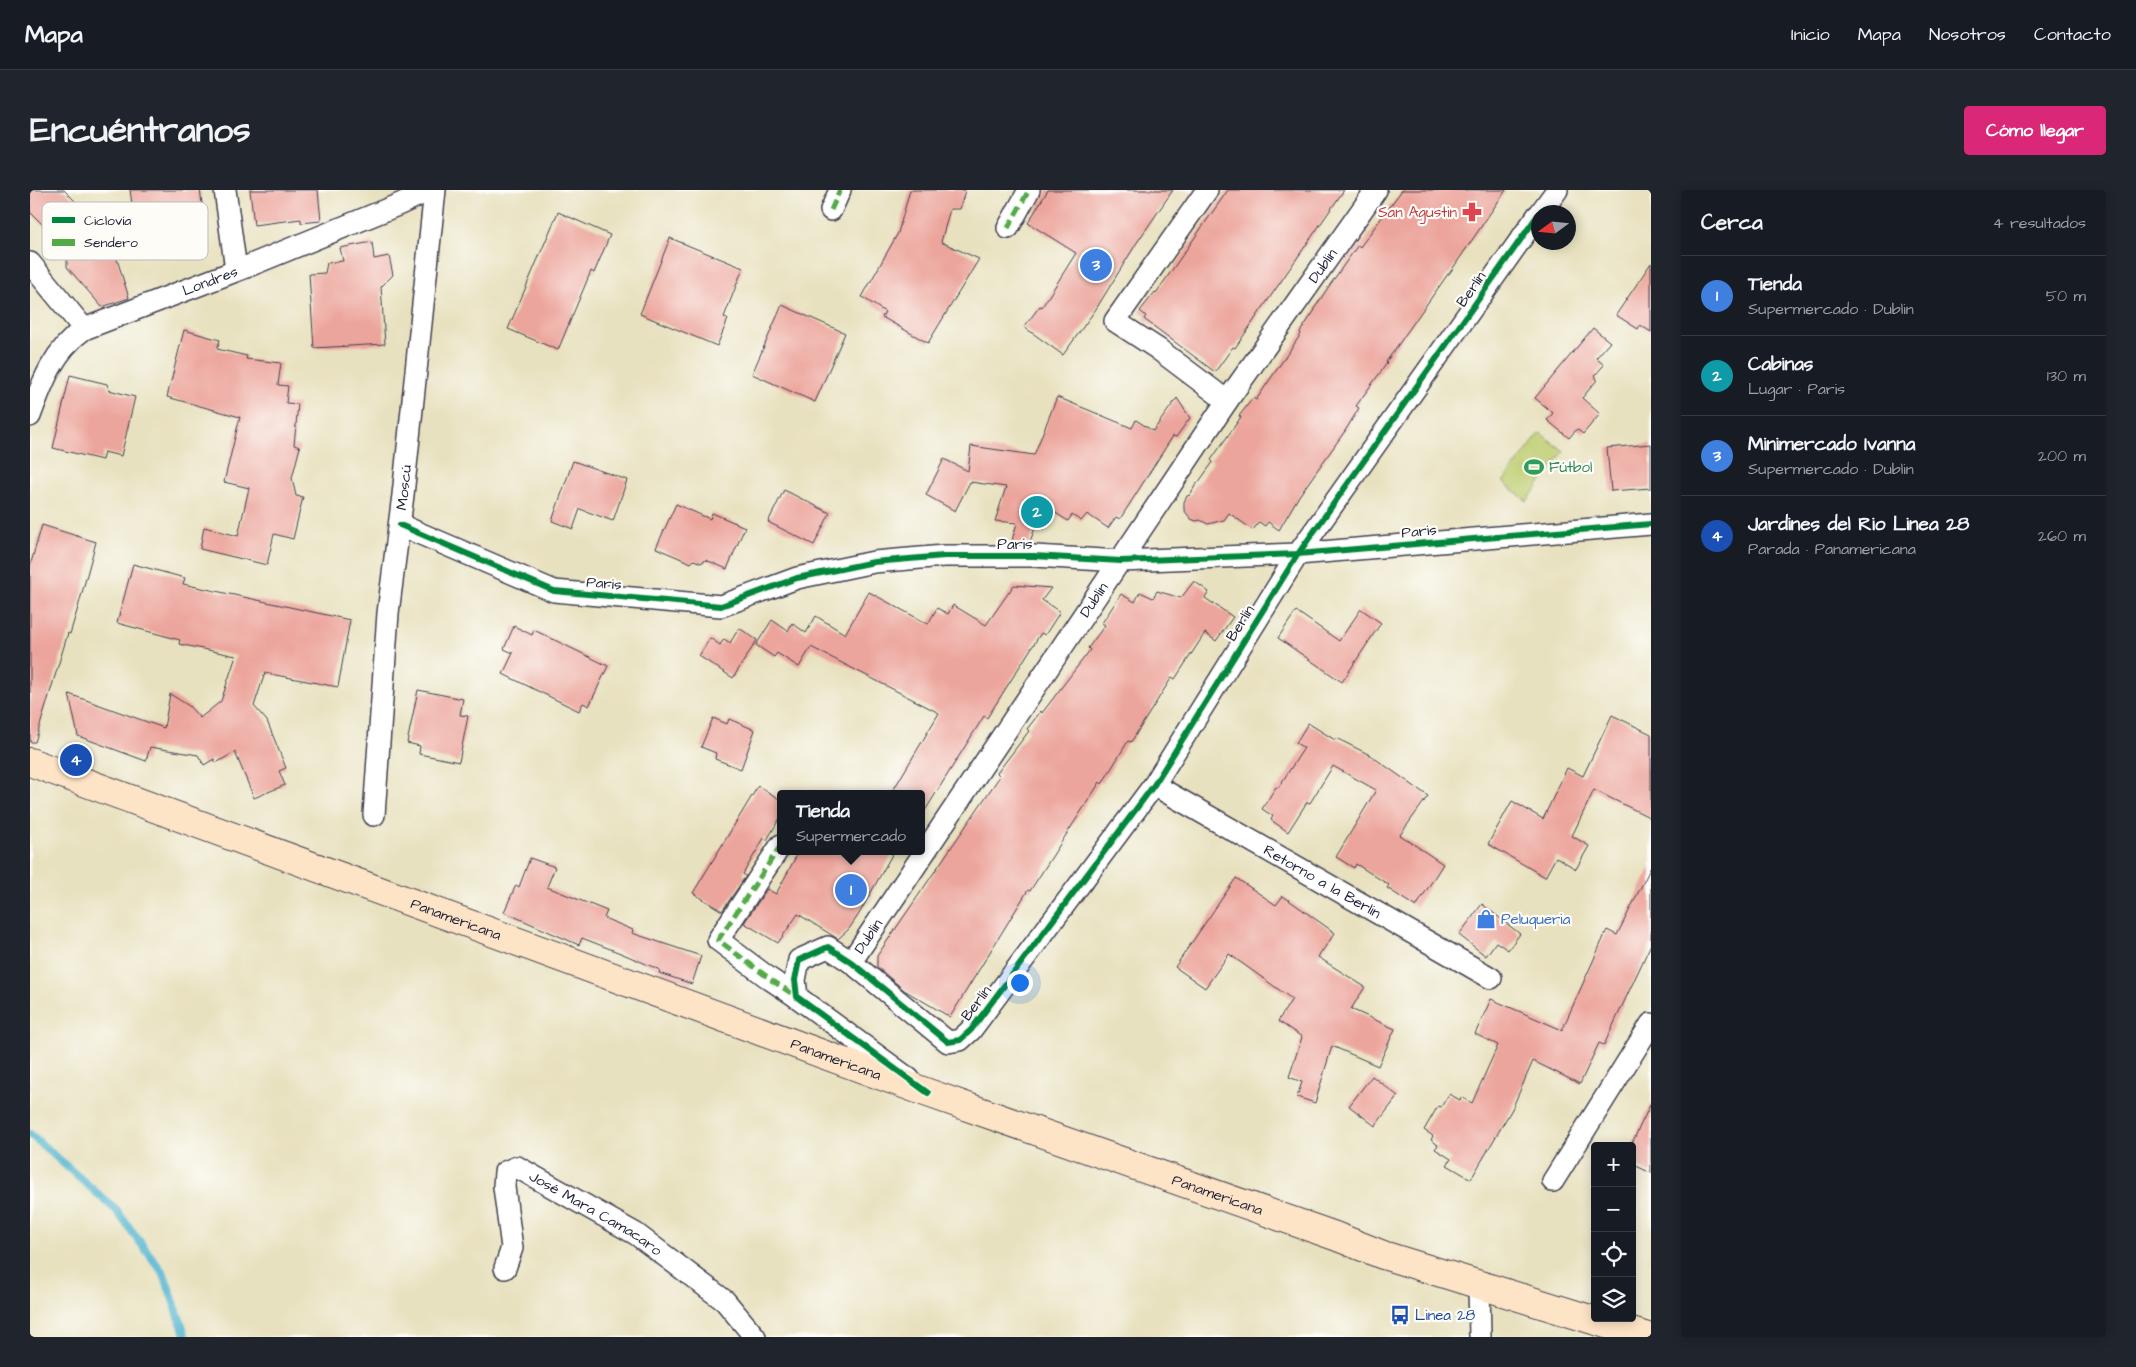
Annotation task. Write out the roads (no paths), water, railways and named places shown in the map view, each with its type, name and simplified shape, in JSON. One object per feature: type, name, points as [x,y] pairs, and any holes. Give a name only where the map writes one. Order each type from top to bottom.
[{"type":"main road","name":"Panamericana","points":[[30,762],[928,1093],[1335,1236],[1383,1255],[1648,1337]]},
{"type":"street","points":[[225,190],[236,270]]},
{"type":"street","name":"Londres","points":[[30,416],[45,374],[70,338],[84,329],[236,270],[400,204],[430,190]]},
{"type":"street","name":"Moscú","points":[[374,814],[388,613],[400,525],[435,190]]},
{"type":"street","points":[[831,210],[840,190]]},
{"type":"street","points":[[1008,228],[1029,190]]},
{"type":"street","points":[[1207,190],[1115,321],[1158,349],[1227,401]]},
{"type":"street","name":"Dublin","points":[[925,852],[1227,401],[1376,190]]},
{"type":"street","name":"Berlín","points":[[1546,205],[1556,190]]},
{"type":"street","name":"Berlín","points":[[851,962],[948,1042],[960,1040],[971,1030],[1154,785],[1298,554],[1531,227]]},
{"type":"street","points":[[30,263],[84,329]]},
{"type":"street","name":"Paris","points":[[400,525],[554,591],[721,606],[797,578],[874,562],[944,556],[1034,556],[1121,561],[1298,554],[1651,524]]},
{"type":"street","name":"Retorno a la Berlin","points":[[1154,785],[1491,978]]},
{"type":"street","points":[[777,850],[718,940],[928,1093]]},
{"type":"street","name":"Dublin","points":[[851,962],[923,855]]},
{"type":"street","points":[[797,997],[795,980],[799,960],[828,947],[851,962]]},
{"type":"street","points":[[1553,1181],[1651,1024]]},
{"type":"street","name":"José Mara Camacaro","points":[[505,1268],[512,1248],[504,1187],[505,1172],[517,1167],[636,1234],[725,1301],[755,1337]]},
{"type":"street","points":[[1480,1286],[1480,1337]]},
{"type":"waterway","points":[[30,1134],[116,1210],[164,1274],[186,1337]]},
{"type":"place","name":"San Agustin","points":[[1472,212]]},
{"type":"place","name":"Minimercado Ivanna","points":[[1096,265]]},
{"type":"place","name":"Fútbol","points":[[1534,467]]},
{"type":"place","name":"Cabinas","points":[[1037,512]]},
{"type":"place","name":"Jardines del Rio Linea 28","points":[[76,760]]},
{"type":"place","name":"Tienda","points":[[851,890]]},
{"type":"place","name":"Peluqueria","points":[[1486,919]]},
{"type":"place","name":"Linea 28","points":[[1400,1315]]}]
